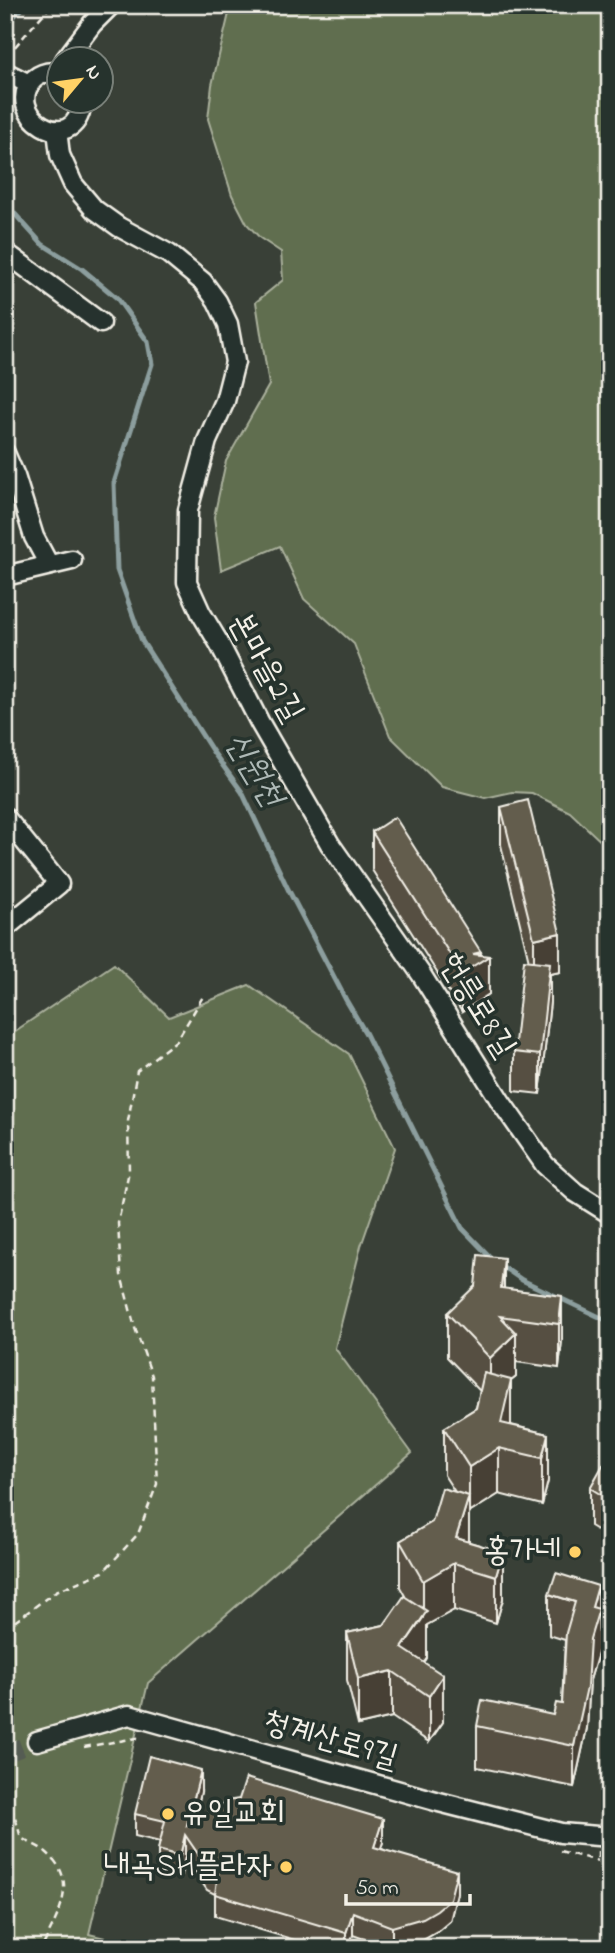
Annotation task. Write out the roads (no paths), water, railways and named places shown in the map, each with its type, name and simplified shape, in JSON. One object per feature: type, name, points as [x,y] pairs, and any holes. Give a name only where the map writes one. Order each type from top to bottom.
[{"type":"street","points":[[76,46],[111,5]]},
{"type":"street","points":[[46,73],[29,84],[24,102],[31,120],[38,126],[57,130],[78,116]]},
{"type":"street","points":[[9,74],[29,84]]},
{"type":"street","name":"본마을2길","points":[[57,130],[60,155],[73,184],[94,209],[119,227],[169,254],[203,282],[217,300],[228,324],[235,362],[225,401],[207,441],[188,510],[187,582],[260,723],[312,811]]},
{"type":"street","points":[[5,252],[101,323]]},
{"type":"street","points":[[5,453],[34,537],[49,565]]},
{"type":"street","points":[[5,576],[72,560]]},
{"type":"street","name":"헌릉로8길","points":[[312,811],[330,844],[421,974],[501,1102],[545,1165],[575,1192],[610,1214]]},
{"type":"street","points":[[5,817],[59,884],[5,928]]},
{"type":"street","name":"청계산로9길","points":[[37,1741],[129,1715],[439,1802],[561,1833],[610,1837]]},
{"type":"waterway","points":[[5,25],[26,5]]},
{"type":"waterway","name":"신원천","points":[[5,203],[42,244],[82,269],[117,298],[148,342],[152,364],[114,483],[117,570],[142,641],[242,792],[288,889],[366,1034],[462,1228],[493,1260],[522,1280],[610,1322]]},
{"type":"tunnel","points":[[5,1754],[37,1741]]},
{"type":"place","name":"홍가네","points":[[575,1552]]},
{"type":"place","name":"유일교회","points":[[168,1814]]},
{"type":"place","name":"내곡SH플라자","points":[[286,1867]]}]
